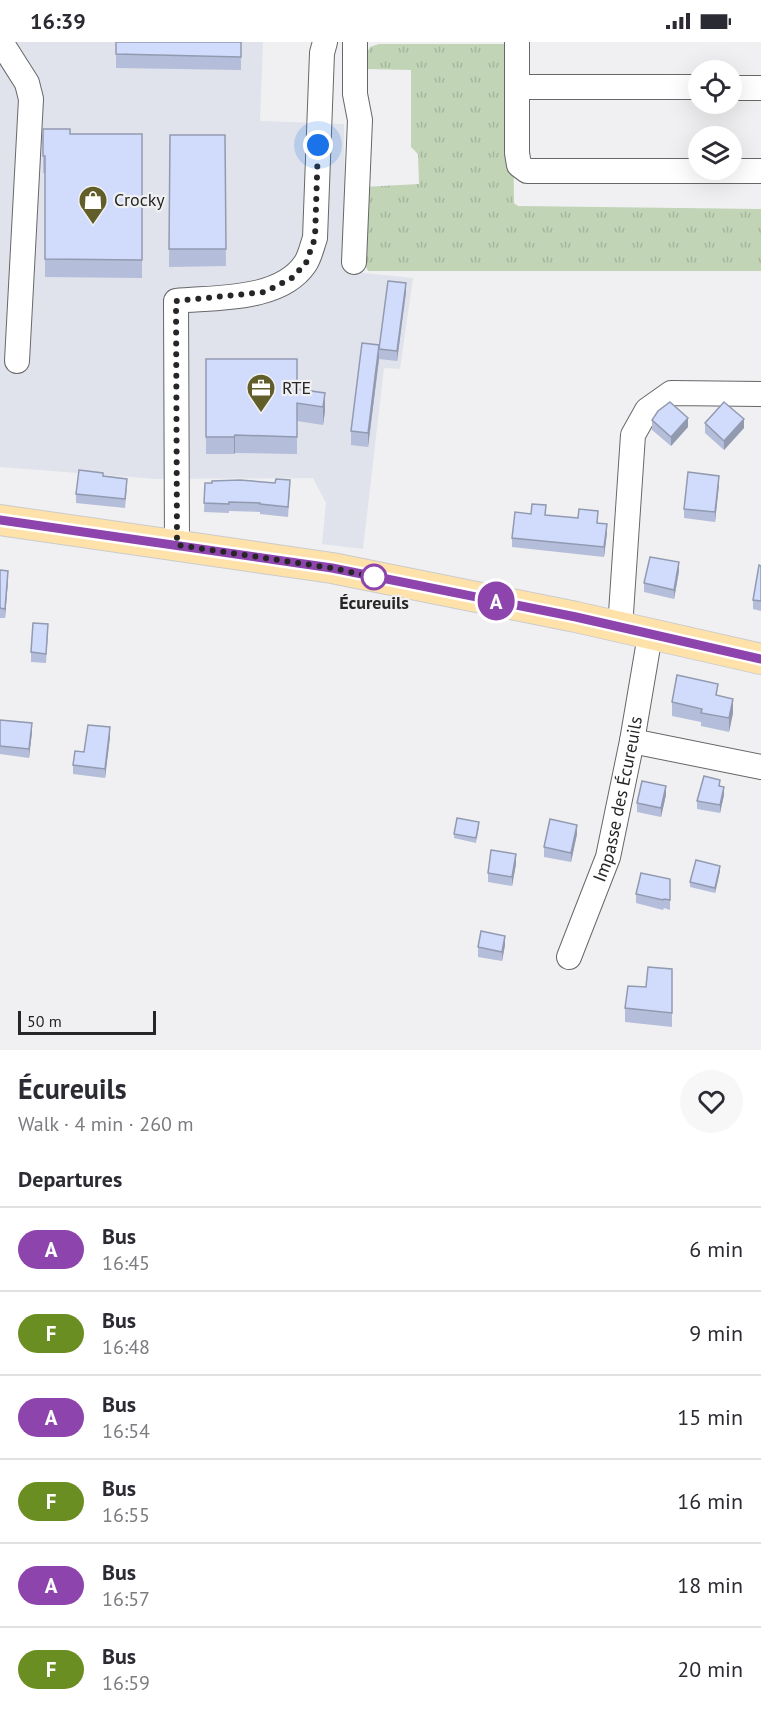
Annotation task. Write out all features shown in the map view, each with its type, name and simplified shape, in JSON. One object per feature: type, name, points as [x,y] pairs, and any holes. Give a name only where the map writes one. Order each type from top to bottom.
[{"type":"main road","points":[[0,520],[332,568],[576,617],[761,659]]},
{"type":"street","points":[[1,42],[27,83],[31,99],[17,361]]},
{"type":"street","points":[[177,545],[176,301],[265,292],[292,278],[306,263],[315,238],[322,53],[325,42]]},
{"type":"street","points":[[354,262],[360,120],[355,94],[355,42]]},
{"type":"street","points":[[517,42],[517,153],[519,165],[527,171],[761,171]]},
{"type":"street","points":[[517,87],[688,87]]},
{"type":"street","points":[[742,88],[761,88]]},
{"type":"street","points":[[620,628],[633,435],[647,410],[671,393],[761,394]]},
{"type":"street","name":"Impasse des Écureuils","points":[[569,957],[608,857],[632,741],[650,635]]},
{"type":"street","points":[[632,741],[761,767]]},
{"type":"shaded area","points":[[0,42],[263,42],[260,121],[344,124],[346,271],[413,278],[400,369],[384,368],[363,549],[322,544],[326,503],[313,478],[156,479],[0,467]]},
{"type":"green space","points":[[379,44],[512,44],[514,203],[518,206],[761,209],[761,271],[368,271],[358,250],[364,187],[419,184],[418,154],[411,147],[411,70],[366,69],[366,55],[370,47]]},
{"type":"building","points":[[116,42],[241,42],[241,57],[116,54]]},
{"type":"building","name":"Crocky","points":[[43,129],[70,129],[70,134],[142,134],[142,260],[45,259]]},
{"type":"building","points":[[170,135],[225,135],[226,249],[169,249]]},
{"type":"building","points":[[388,281],[406,283],[397,351],[379,349]]},
{"type":"building","points":[[362,343],[379,345],[368,433],[351,431]]},
{"type":"building","points":[[206,359],[297,359],[297,389],[325,393],[323,407],[297,403],[297,437],[235,435],[234,437],[206,437]]},
{"type":"building","points":[[670,402],[688,418],[671,437],[652,420],[658,411]]},
{"type":"building","points":[[724,402],[744,419],[724,441],[705,423]]},
{"type":"building","points":[[79,470],[127,479],[125,499],[76,494]]},
{"type":"building","points":[[688,472],[719,476],[715,512],[684,509]]},
{"type":"building","points":[[276,479],[290,480],[288,507],[260,503],[204,503],[205,483],[240,480],[275,483]]},
{"type":"building","points":[[532,504],[546,505],[545,515],[578,518],[579,509],[598,511],[597,523],[607,524],[604,547],[512,538],[515,512],[531,514]]},
{"type":"building","points":[[650,557],[679,562],[674,590],[644,583]]},
{"type":"building","points":[[759,565],[761,566],[761,601],[753,600]]},
{"type":"building","points":[[0,570],[8,571],[5,609],[0,608]]},
{"type":"building","points":[[33,623],[48,624],[46,654],[31,652]]},
{"type":"building","points":[[677,675],[718,684],[716,695],[733,699],[729,718],[701,713],[702,709],[672,702]]},
{"type":"building","points":[[0,720],[32,723],[29,749],[0,746]]},
{"type":"building","points":[[88,725],[110,727],[105,769],[73,765],[75,751],[84,752]]},
{"type":"building","points":[[704,776],[720,780],[719,786],[724,787],[720,805],[697,801]]},
{"type":"building","points":[[642,781],[666,786],[661,808],[637,803]]},
{"type":"building","points":[[457,818],[479,822],[476,838],[454,834]]},
{"type":"building","points":[[550,819],[577,825],[571,853],[544,847]]},
{"type":"building","points":[[491,850],[516,854],[512,877],[488,873]]},
{"type":"building","points":[[696,860],[720,866],[715,888],[690,882]]},
{"type":"building","points":[[641,873],[670,879],[670,900],[636,894]]},
{"type":"building","points":[[481,931],[505,936],[502,952],[478,947]]},
{"type":"building","points":[[648,967],[672,969],[672,1013],[625,1008],[628,986],[646,987]]},
{"type":"bus line","name":"A","points":[[0,520],[332,568],[576,617],[761,659]]},
{"type":"place","name":"Crocky","points":[[93,226]]},
{"type":"place","name":"RTE","points":[[261,414]]},
{"type":"place","name":"Écureuils","points":[[374,577]]},
{"type":"route","points":[[318,145],[315,238],[306,263],[292,278],[265,292],[176,301],[177,545],[332,568],[374,577]]}]
